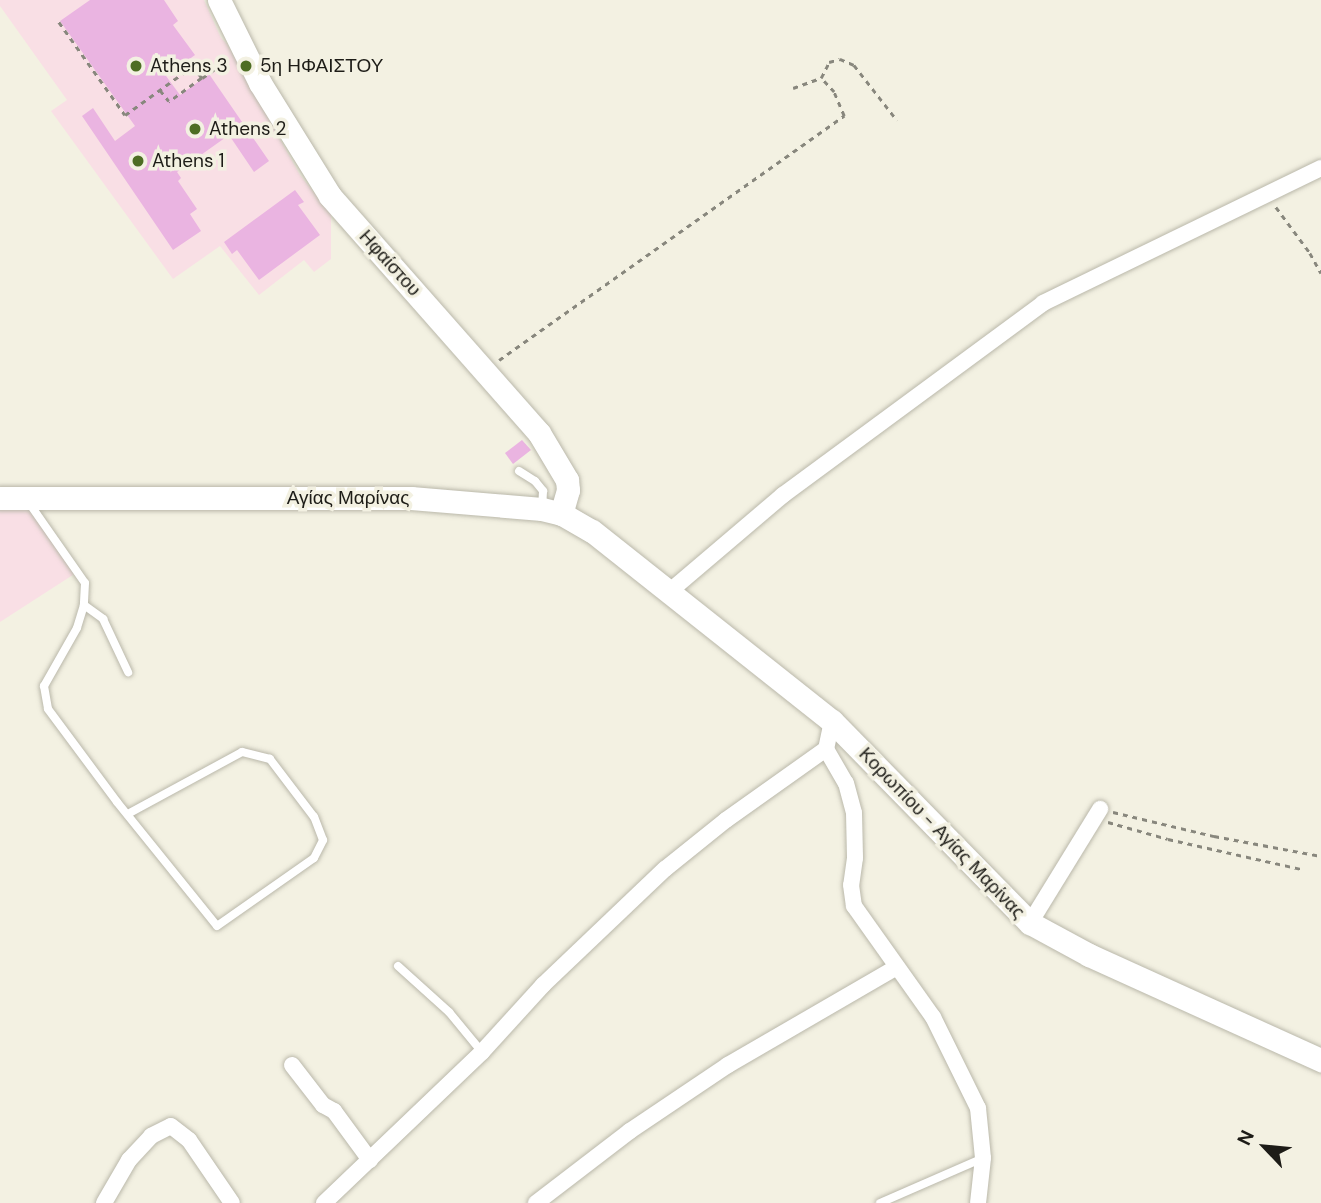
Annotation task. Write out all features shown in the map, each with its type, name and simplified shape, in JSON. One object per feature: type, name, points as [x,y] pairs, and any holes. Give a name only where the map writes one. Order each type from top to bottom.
[{"type":"main road","name":"Ηφαίστου","points":[[219,0],[266,93],[330,196],[535,427],[563,472],[568,490],[551,511]]},
{"type":"main road","name":"Αγίας Μαρίνας","points":[[0,498],[411,498],[551,511],[592,531],[669,592]]},
{"type":"main road","name":"Κορωπίου - Αγίας Μαρίνας","points":[[669,592],[832,721],[1030,923],[1089,954],[1321,1060]]},
{"type":"street","points":[[669,592],[783,495],[1043,303],[1321,168]]},
{"type":"street","points":[[324,1203],[482,1052],[543,985],[665,869],[726,820],[826,749],[832,721]]},
{"type":"street","points":[[826,749],[846,783],[854,813],[855,858],[851,885],[854,906],[933,1017],[978,1108],[983,1158],[978,1203]]},
{"type":"street","points":[[1030,923],[1097,813]]},
{"type":"street","points":[[536,1203],[630,1131],[728,1065],[897,967]]},
{"type":"street","points":[[292,1065],[323,1105],[334,1111],[370,1160]]},
{"type":"street","points":[[104,1203],[129,1160],[151,1136],[171,1126],[189,1140],[232,1203]]},
{"type":"lane","points":[[519,471],[536,481],[551,511]]},
{"type":"lane","points":[[25,498],[85,583],[84,605],[78,628],[44,686],[48,709],[128,814],[217,926],[314,858],[323,840],[314,817],[270,759],[242,752],[128,814]]},
{"type":"lane","points":[[84,605],[103,619],[128,672]]},
{"type":"lane","points":[[398,966],[449,1012],[482,1052]]},
{"type":"lane","points":[[880,1203],[983,1158]]},
{"type":"path","points":[[59,22],[125,115],[193,66],[202,78]]},
{"type":"path","points":[[160,90],[169,102],[233,57]]},
{"type":"path","points":[[793,88],[821,78],[829,62],[840,60],[854,65],[897,120]]},
{"type":"path","points":[[488,373],[511,349],[844,116],[834,92],[821,78]]},
{"type":"path","points":[[1265,194],[1310,253],[1321,273]]},
{"type":"path","points":[[1097,813],[1321,856]]},
{"type":"path","points":[[1097,813],[1156,836],[1301,869]]},
{"type":"shaded area","points":[[0,0],[204,0],[221,38],[227,44],[300,175],[331,214],[331,259],[314,272],[304,260],[259,295],[220,246],[173,279],[51,111],[67,100],[0,6]]},
{"type":"shaded area","points":[[0,507],[35,507],[79,571],[0,622]]},
{"type":"building","points":[[90,0],[164,0],[178,21],[173,25],[195,55],[166,76],[180,95],[209,74],[269,161],[254,172],[229,135],[177,172],[181,178],[178,181],[197,209],[190,214],[201,231],[173,250],[82,116],[93,108],[115,141],[135,126],[60,21]]},
{"type":"building","points":[[295,190],[304,202],[298,205],[320,235],[259,280],[237,250],[232,254],[224,242]]},
{"type":"building","points":[[522,440],[531,450],[513,464],[505,453]]},
{"type":"place","name":"Athens 3","points":[[136,66]]},
{"type":"place","name":"5η ΗΦΑΙΣΤΟΥ","points":[[246,66]]},
{"type":"place","name":"Athens 2","points":[[195,129]]},
{"type":"place","name":"Athens 1","points":[[138,161]]}]
